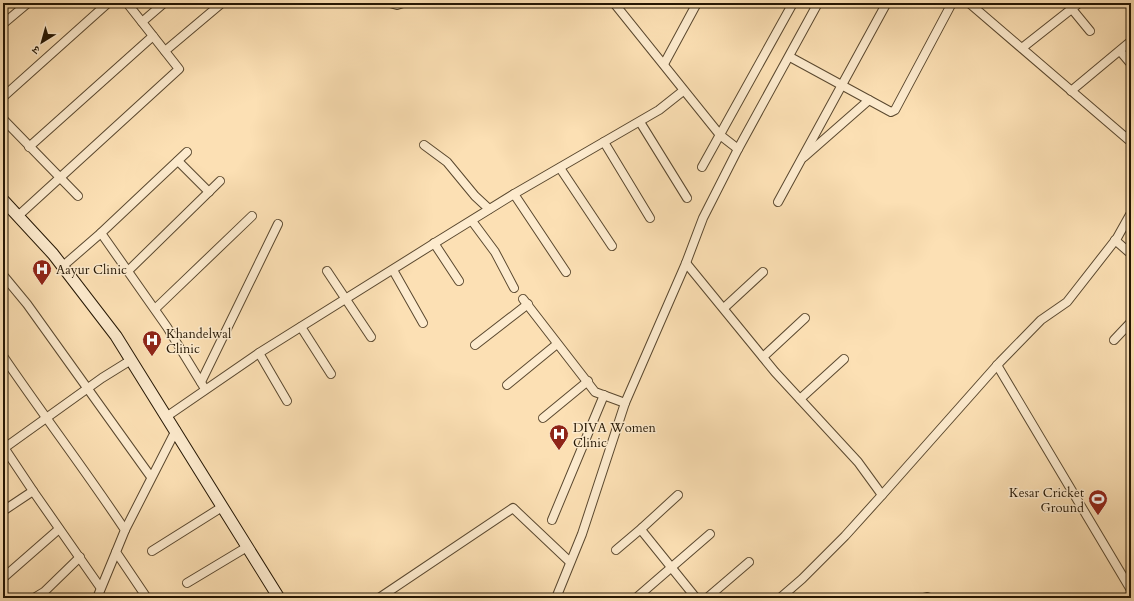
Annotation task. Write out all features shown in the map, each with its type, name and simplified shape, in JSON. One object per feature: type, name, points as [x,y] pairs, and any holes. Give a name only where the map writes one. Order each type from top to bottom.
[{"type":"street","points":[[3,24],[28,3]]},
{"type":"street","points":[[3,98],[108,3]]},
{"type":"street","points":[[18,216],[179,69],[127,3]]},
{"type":"street","points":[[142,22],[164,3]]},
{"type":"street","points":[[165,51],[222,3]]},
{"type":"street","points":[[390,3],[397,5],[403,3]]},
{"type":"street","points":[[664,64],[697,3]]},
{"type":"street","points":[[702,167],[793,3]]},
{"type":"street","points":[[556,598],[582,534],[625,403],[686,263],[703,218],[738,149],[790,57],[818,3]]},
{"type":"street","points":[[790,57],[891,112],[895,110],[952,3]]},
{"type":"street","points":[[969,3],[1131,142]]},
{"type":"street","points":[[1022,48],[1069,6],[1079,3]]},
{"type":"street","points":[[619,5],[664,64],[682,91],[720,135],[738,149]]},
{"type":"street","points":[[778,202],[885,6]]},
{"type":"street","points":[[1069,6],[1090,31]]},
{"type":"street","points":[[29,147],[153,36]]},
{"type":"street","points":[[1071,91],[1131,41]]},
{"type":"street","points":[[1120,51],[1131,64]]},
{"type":"street","points":[[166,417],[203,385],[301,328],[489,209],[640,122],[659,110],[682,91]]},
{"type":"street","points":[[801,160],[869,100]]},
{"type":"street","points":[[3,119],[78,196]]},
{"type":"street","points":[[640,122],[687,198]]},
{"type":"street","points":[[604,142],[650,218]]},
{"type":"street","points":[[424,145],[447,162],[475,196],[489,209]]},
{"type":"street","points":[[63,266],[101,233],[187,152]]},
{"type":"street","points":[[178,161],[209,192]]},
{"type":"street","points":[[560,168],[612,246]]},
{"type":"street","points":[[128,271],[220,181]]},
{"type":"street","points":[[514,194],[566,272]]},
{"type":"street","points":[[3,200],[63,266],[116,336],[166,417],[176,430],[277,597]]},
{"type":"street","points":[[780,598],[789,595],[846,536],[997,365],[1040,320],[1067,302],[1115,240],[1131,213]]},
{"type":"street","points":[[155,309],[252,216]]},
{"type":"street","points":[[472,221],[503,265],[514,288]]},
{"type":"street","points":[[203,385],[278,224]]},
{"type":"street","points":[[101,233],[155,309],[203,385]]},
{"type":"street","points":[[1115,240],[1131,254]]},
{"type":"street","points":[[434,243],[459,281]]},
{"type":"street","points":[[686,263],[800,399],[858,462],[882,495]]},
{"type":"street","points":[[393,270],[423,323]]},
{"type":"street","points":[[327,271],[371,337]]},
{"type":"street","points":[[724,308],[763,272]]},
{"type":"street","points":[[3,274],[27,304],[151,477]]},
{"type":"street","points":[[475,345],[526,301],[557,344],[588,381],[595,392],[625,403]]},
{"type":"street","points":[[763,356],[805,318]]},
{"type":"street","points":[[1114,340],[1131,322]]},
{"type":"street","points":[[301,328],[331,374]]},
{"type":"street","points":[[507,385],[557,344]]},
{"type":"street","points":[[259,353],[287,401]]},
{"type":"street","points":[[3,356],[93,481],[125,530]]},
{"type":"street","points":[[800,399],[844,358]]},
{"type":"street","points":[[100,588],[80,557],[3,448],[47,419],[87,388],[131,360]]},
{"type":"street","points":[[997,365],[1131,590]]},
{"type":"street","points":[[542,418],[588,381]]},
{"type":"street","points":[[552,520],[604,395]]},
{"type":"street","points":[[97,598],[125,530],[176,430]]},
{"type":"street","points":[[3,511],[33,491]]},
{"type":"street","points":[[616,550],[678,495]]},
{"type":"street","points":[[152,551],[222,507]]},
{"type":"street","points":[[379,598],[513,508],[570,562]]},
{"type":"street","points":[[642,528],[642,531],[696,598]]},
{"type":"street","points":[[3,578],[59,529]]},
{"type":"street","points":[[636,598],[710,534]]},
{"type":"street","points":[[187,583],[247,547]]},
{"type":"street","points":[[116,552],[147,598]]},
{"type":"street","points":[[34,598],[43,595],[80,557]]},
{"type":"street","points":[[708,598],[749,562]]},
{"type":"street","points":[[923,598],[927,596],[930,598]]},
{"type":"place","name":"Aayur Clinic","points":[[42,286]]},
{"type":"place","name":"Khandelwal Clinic","points":[[152,357]]},
{"type":"place","name":"DIVA Women Clinic","points":[[559,451]]},
{"type":"place","name":"Kesar Cricket Ground","points":[[1098,516]]}]
